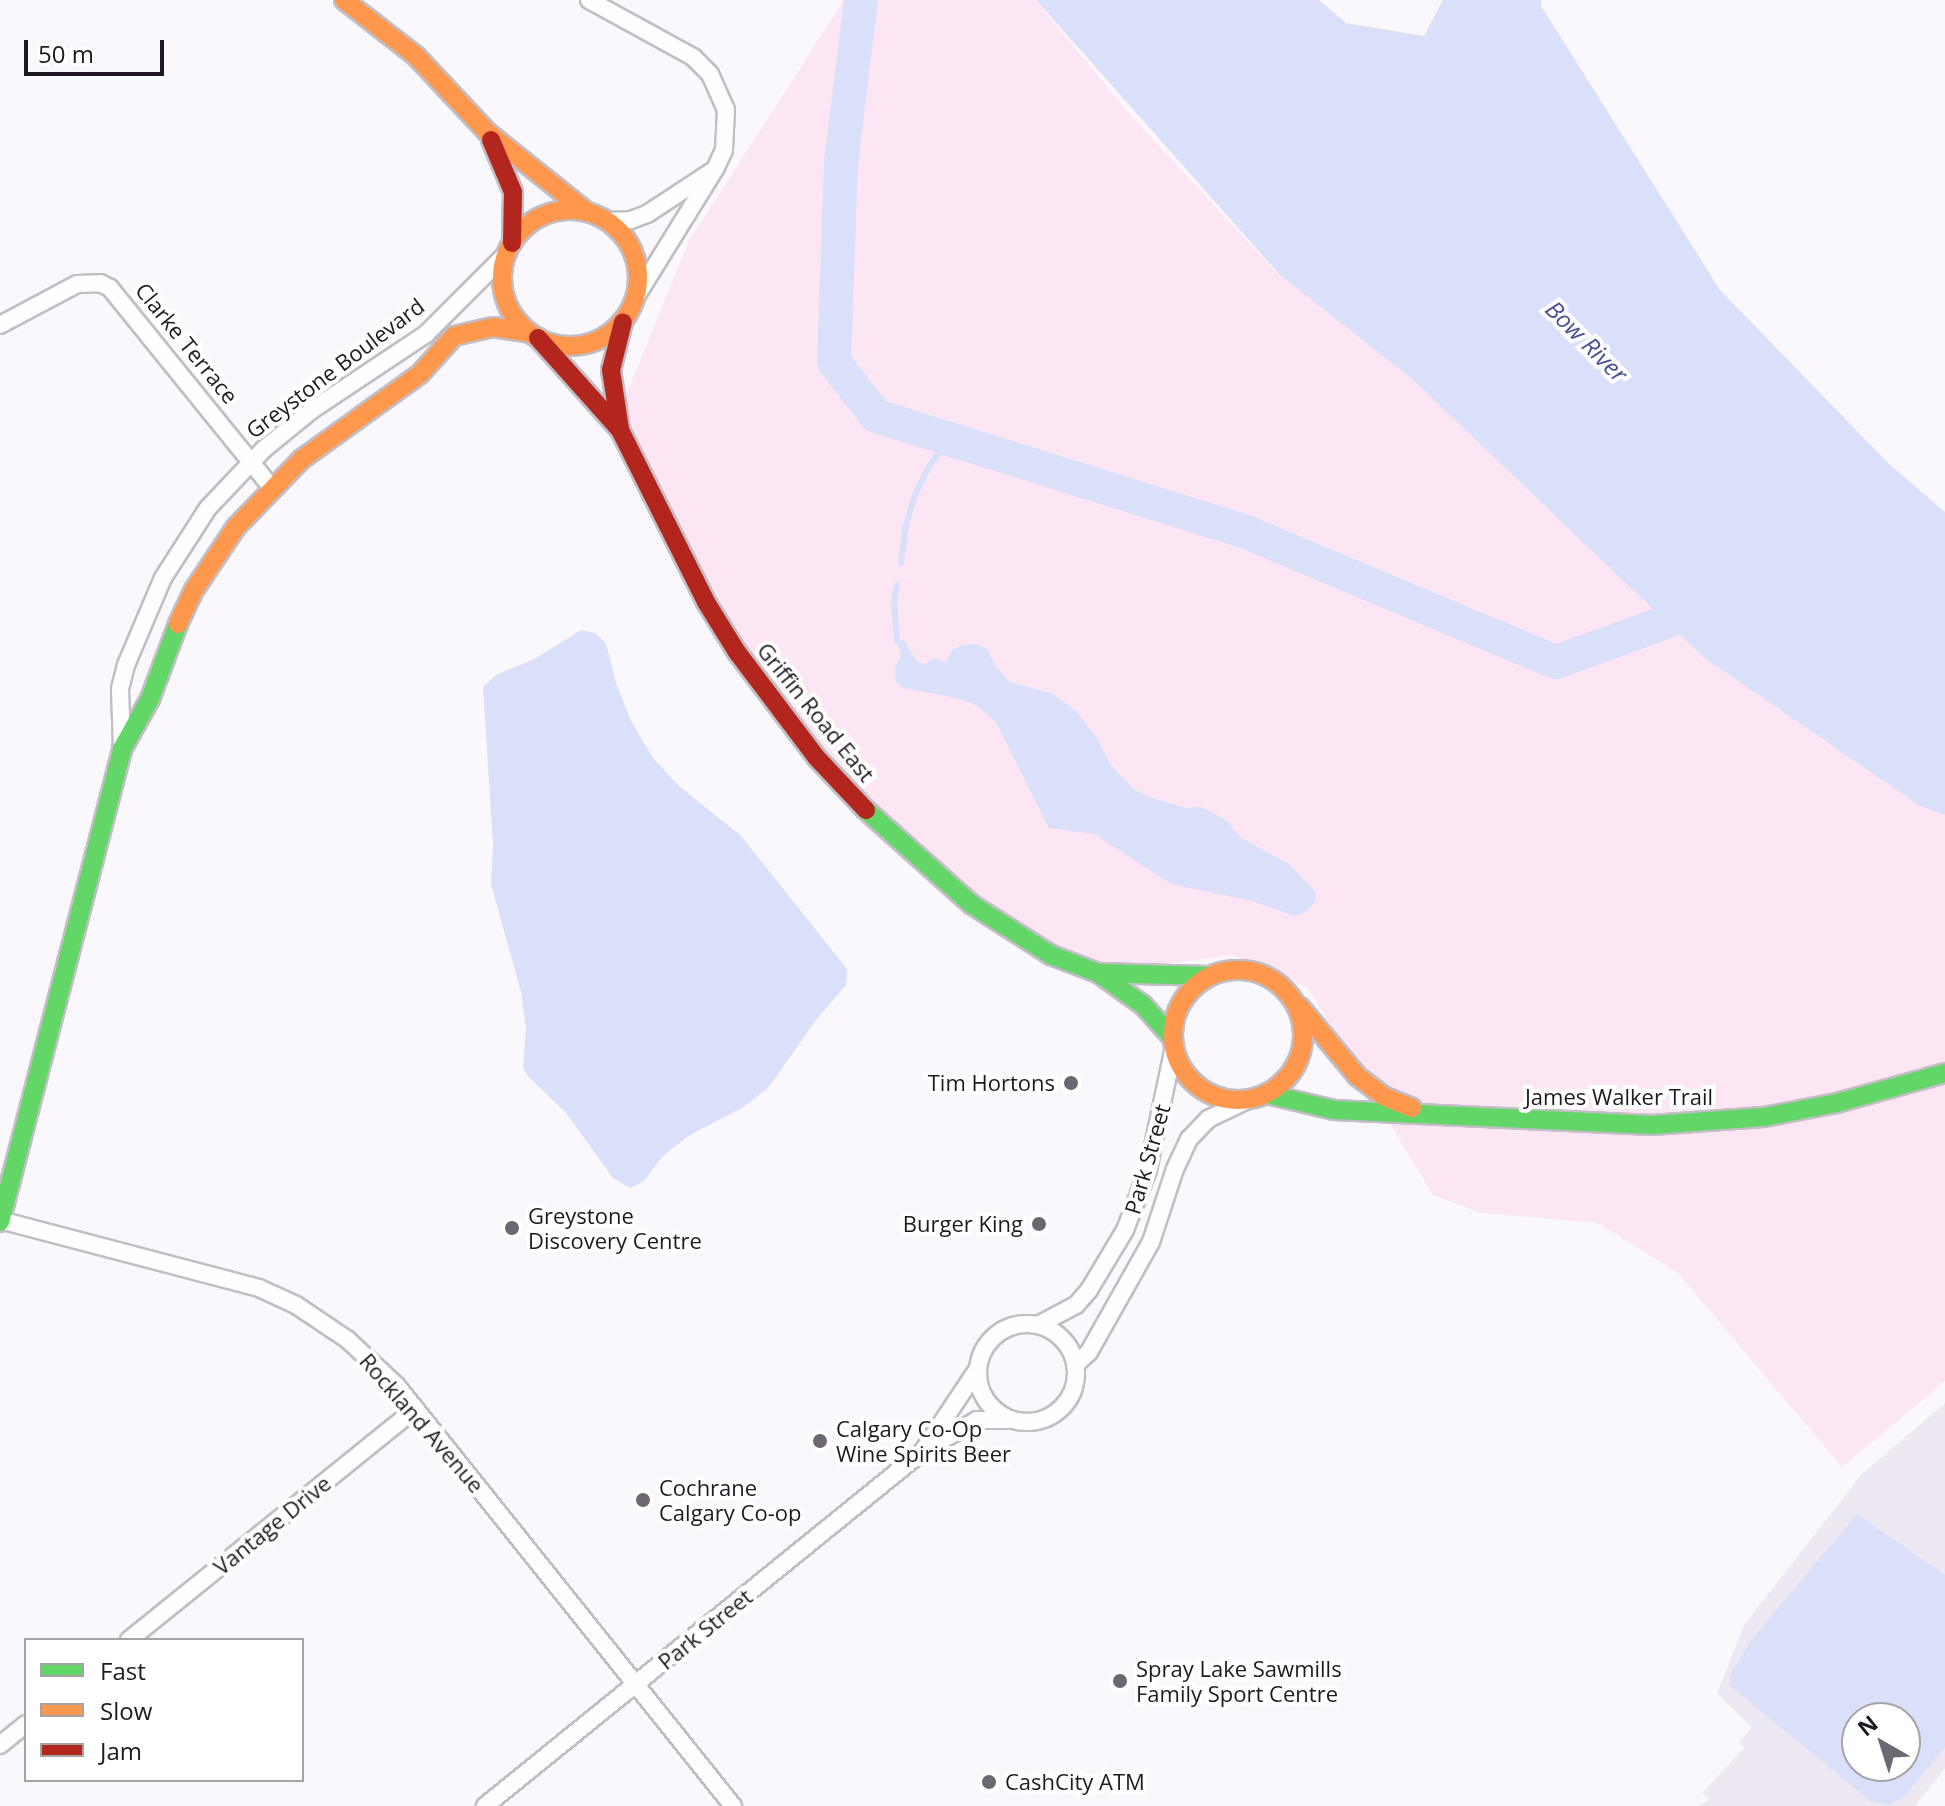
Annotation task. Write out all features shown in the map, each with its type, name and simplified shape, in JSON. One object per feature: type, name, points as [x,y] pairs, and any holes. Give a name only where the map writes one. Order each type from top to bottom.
[{"type":"main road","points":[[344,0],[416,56],[487,132],[588,212],[608,221],[624,235],[635,254],[639,275],[636,297],[623,322],[605,337],[583,346],[560,346],[533,335],[514,317],[504,296],[502,274],[510,247],[513,192],[487,132]]},
{"type":"main road","points":[[510,247],[527,226],[545,215],[566,210],[588,212]]},
{"type":"main road","name":"Griffin Road East","points":[[620,430],[611,370],[623,322]]},
{"type":"main road","name":"Greystone Boulevard","points":[[0,1221],[122,749],[150,699],[166,650],[194,590],[236,527],[272,488],[302,459],[420,374],[454,336],[493,327],[533,335]]},
{"type":"main road","name":"Griffin Road East","points":[[533,335],[620,430],[706,602],[737,652],[816,757],[899,843],[971,904],[1051,955],[1098,973],[1143,1005],[1172,1044]]},
{"type":"main road","points":[[1237,970],[1265,975],[1282,985],[1294,1000],[1303,1021],[1298,1062],[1285,1080],[1267,1094],[1248,1100],[1206,1092],[1188,1078],[1172,1044],[1180,1004],[1193,988],[1209,976],[1237,970]]},
{"type":"main road","name":"Griffin Road East","points":[[1098,973],[1209,976]]},
{"type":"main road","name":"James Walker Trail","points":[[1294,1000],[1371,1088],[1385,1097],[1432,1114]]},
{"type":"main road","name":"James Walker Trail","points":[[1267,1094],[1334,1110],[1560,1124],[1699,1123],[1764,1117],[1837,1103],[1945,1073]]},
{"type":"street","points":[[589,0],[681,49],[710,74],[726,110],[727,130],[715,169],[636,297]]},
{"type":"street","points":[[608,221],[631,220],[647,214],[715,169]]},
{"type":"street","name":"Greystone Boulevard","points":[[122,749],[120,689],[151,602],[193,529],[251,461],[312,410],[426,334],[510,247]]},
{"type":"street","name":"Clarke Terrace","points":[[0,325],[77,284],[100,283],[110,288],[272,488]]},
{"type":"street","name":"Park Street","points":[[1038,1325],[1062,1314],[1082,1298],[1098,1280],[1125,1230],[1151,1158],[1172,1044]]},
{"type":"street","name":"Park Street","points":[[1075,1365],[1089,1352],[1151,1242],[1175,1169],[1189,1139],[1208,1119],[1248,1100]]},
{"type":"street","name":"Rockland Avenue","points":[[0,1221],[233,1280],[277,1296],[348,1340],[384,1372],[415,1409],[733,1806]]},
{"type":"street","points":[[1015,1325],[1038,1325],[1063,1340],[1075,1365],[1072,1391],[1056,1413],[1042,1420],[1010,1420],[995,1411],[984,1398],[977,1370],[987,1344],[1000,1332],[1015,1325]]},
{"type":"street","name":"Park Street","points":[[923,1451],[966,1393],[977,1370]]},
{"type":"street","name":"Vantage Drive","points":[[131,1638],[415,1409]]},
{"type":"street","name":"Park Street","points":[[485,1806],[923,1451],[977,1420],[1010,1420]]},
{"type":"street","points":[[0,1745],[24,1726]]},
{"type":"shaded area","points":[[844,0],[1035,0],[1134,119],[1274,270],[1412,379],[1703,657],[1920,806],[1945,815],[1945,1381],[1842,1467],[1678,1273],[1598,1223],[1481,1213],[1433,1195],[1308,988],[1232,955],[1098,973],[971,904],[774,704],[619,412],[689,241]]},
{"type":"shaded area","points":[[1945,1403],[1945,1768],[1915,1806],[1698,1806],[1709,1800],[1702,1793],[1744,1748],[1739,1742],[1752,1727],[1717,1694],[1744,1625],[1862,1474]]},
{"type":"water","name":"Bow River","points":[[1036,0],[1319,0],[1346,23],[1424,36],[1443,0],[1541,0],[1541,6],[1720,290],[1889,464],[1945,512],[1945,815],[1920,806],[1703,657],[1412,379],[1280,275]]},
{"type":"water","points":[[581,630],[595,633],[606,643],[616,683],[631,721],[653,758],[679,786],[741,836],[847,969],[846,985],[816,1020],[768,1088],[742,1108],[688,1136],[663,1156],[643,1182],[630,1188],[613,1178],[566,1113],[527,1075],[523,1067],[526,1029],[521,992],[491,884],[493,844],[483,687],[496,675],[536,658]]},
{"type":"water","points":[[904,640],[917,661],[925,665],[934,657],[946,663],[952,650],[962,645],[976,644],[988,650],[996,667],[1010,682],[1053,694],[1076,711],[1097,738],[1110,764],[1134,789],[1148,797],[1186,808],[1201,807],[1226,820],[1241,838],[1289,864],[1315,891],[1316,901],[1308,910],[1295,916],[1252,901],[1171,884],[1094,834],[1049,828],[996,722],[976,705],[904,688],[896,683],[895,668],[901,655],[897,641]]},
{"type":"water","points":[[1857,1514],[1945,1575],[1945,1747],[1921,1776],[1921,1702],[1841,1702],[1841,1777],[1729,1685],[1730,1675],[1752,1639]]},
{"type":"water","points":[[1847,1782],[1916,1782],[1904,1797],[1888,1805],[1870,1801]]},
{"type":"waterway","points":[[861,0],[841,162],[834,362],[876,416],[1246,532],[1556,662],[1666,622]]},
{"type":"waterway","points":[[901,563],[905,528],[916,493],[929,466],[950,439]]},
{"type":"waterway","points":[[897,585],[894,601],[897,641]]},
{"type":"traffic: fast","points":[[0,1222],[122,749],[150,699],[178,624]]},
{"type":"traffic: fast","points":[[866,810],[971,904],[1051,955],[1098,973],[1143,1005],[1171,1036]]},
{"type":"traffic: fast","points":[[1099,973],[1209,976]]},
{"type":"traffic: fast","points":[[1267,1094],[1334,1110],[1652,1125],[1764,1117],[1837,1103],[1945,1073]]},
{"type":"traffic: slow","points":[[344,0],[416,56],[487,132],[587,212]]},
{"type":"traffic: slow","points":[[570,210],[596,215],[618,230],[633,252],[638,278],[633,304],[618,326],[596,341],[570,346],[544,341],[522,326],[507,304],[502,278],[507,252],[522,230],[544,215],[570,210]]},
{"type":"traffic: slow","points":[[178,624],[194,590],[236,527],[302,459],[420,374],[454,336],[493,327],[529,333]]},
{"type":"traffic: slow","points":[[1238,970],[1263,975],[1284,989],[1298,1010],[1303,1035],[1298,1060],[1284,1081],[1263,1095],[1238,1100],[1213,1095],[1192,1081],[1178,1060],[1173,1035],[1178,1010],[1192,989],[1213,975],[1238,970]]},
{"type":"traffic: slow","points":[[1300,1007],[1357,1076],[1385,1097],[1412,1108]]},
{"type":"traffic: jam","points":[[491,140],[513,192],[512,243]]},
{"type":"traffic: jam","points":[[620,429],[611,370],[623,322]]},
{"type":"traffic: jam","points":[[538,338],[620,430],[706,602],[737,652],[816,757],[866,810]]},
{"type":"place","name":"Tim Hortons","points":[[1071,1083]]},
{"type":"place","name":"Burger King","points":[[1039,1224]]},
{"type":"place","name":"Greystone Discovery Centre","points":[[512,1228]]},
{"type":"place","name":"Calgary Co-Op Wine Spirits Beer","points":[[820,1441]]},
{"type":"place","name":"Cochrane Calgary Co-op","points":[[643,1500]]},
{"type":"place","name":"Spray Lake Sawmills Family Sport Centre","points":[[1120,1681]]},
{"type":"place","name":"CashCity ATM","points":[[989,1782]]}]
